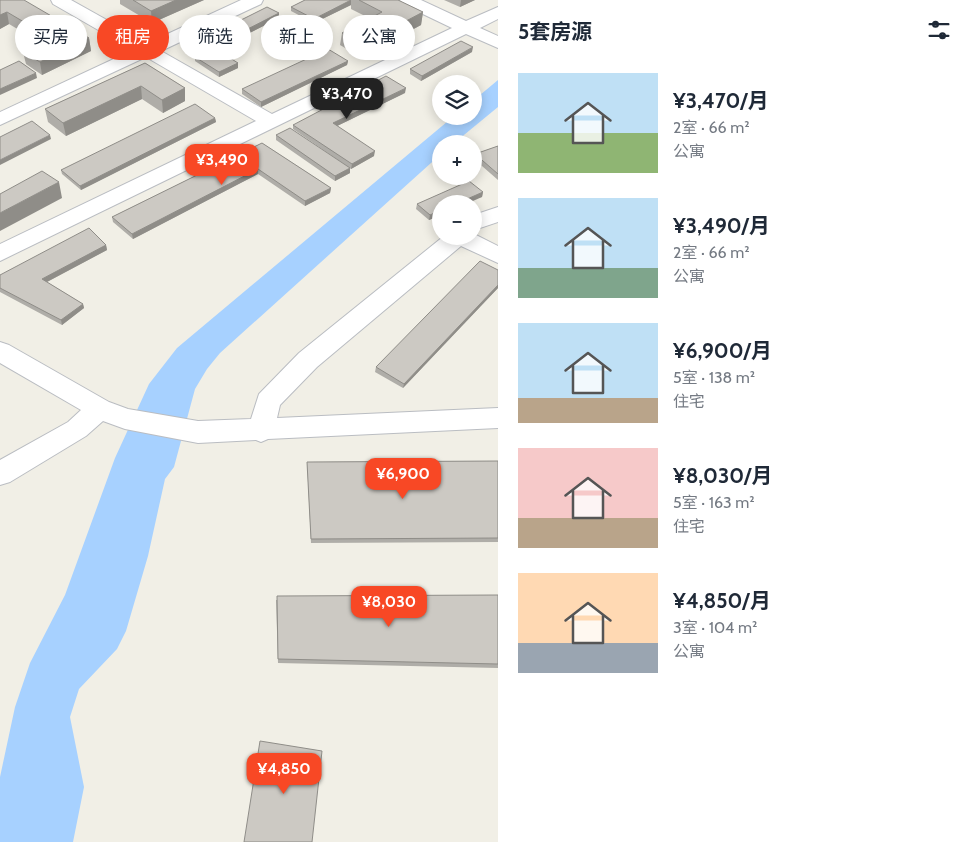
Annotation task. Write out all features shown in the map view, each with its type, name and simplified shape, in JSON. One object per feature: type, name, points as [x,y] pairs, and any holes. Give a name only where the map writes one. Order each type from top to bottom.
[{"type":"street","points":[[59,0],[97,22]]},
{"type":"street","points":[[169,39],[255,0]]},
{"type":"street","points":[[408,0],[498,43]]},
{"type":"street","points":[[0,253],[498,12]]},
{"type":"street","points":[[0,120],[124,60]]},
{"type":"street","points":[[163,60],[272,122]]},
{"type":"street","points":[[482,220],[498,214]]},
{"type":"street","points":[[261,430],[268,401],[308,360],[448,245]]},
{"type":"street","points":[[477,245],[498,256]]},
{"type":"street","points":[[0,351],[100,409],[125,419],[198,432],[498,418]]},
{"type":"street","points":[[0,474],[77,429],[100,409]]},
{"type":"water","points":[[498,80],[498,107],[482,120],[482,93]]},
{"type":"water","points":[[443,125],[476,125],[464,135],[432,135],[432,162],[220,353],[207,369],[195,389],[174,467],[165,479],[148,556],[126,631],[117,649],[79,689],[70,717],[84,787],[73,842],[0,842],[0,777],[15,707],[30,663],[65,595],[115,458],[149,384],[177,348]]},
{"type":"building","points":[[0,0],[24,0],[50,15],[15,15],[15,17],[7,12],[0,15]]},
{"type":"building","points":[[133,0],[176,0],[151,11]]},
{"type":"building","points":[[305,0],[351,0],[322,15],[306,15],[291,7]]},
{"type":"building","points":[[359,0],[398,0],[423,12],[415,16],[376,15],[382,12]]},
{"type":"building","points":[[267,7],[279,13],[275,15],[261,15],[261,22],[251,27],[251,15]]},
{"type":"building","points":[[461,41],[473,47],[422,76],[410,69]]},
{"type":"building","points":[[333,52],[343,58],[343,60],[348,61],[261,102],[242,89],[304,60],[333,60]]},
{"type":"building","points":[[200,60],[233,60],[238,63],[219,72]]},
{"type":"building","points":[[19,61],[36,73],[0,89],[0,70]]},
{"type":"building","points":[[145,63],[185,88],[162,100],[141,86],[63,123],[45,109]]},
{"type":"building","points":[[386,76],[406,88],[333,123],[375,151],[352,164],[293,125]]},
{"type":"building","points":[[195,104],[215,118],[80,186],[61,170]]},
{"type":"building","points":[[32,121],[50,135],[0,160],[0,137]]},
{"type":"building","points":[[290,128],[350,168],[335,176],[276,135]]},
{"type":"building","points":[[262,143],[331,188],[305,201],[258,169],[132,234],[112,217]]},
{"type":"building","points":[[498,146],[498,174],[482,160],[482,152]]},
{"type":"building","points":[[42,171],[59,182],[0,213],[0,194]]},
{"type":"building","points":[[460,185],[474,185],[483,192],[476,195],[437,195]]},
{"type":"building","points":[[432,197],[432,214],[430,215],[417,204]]},
{"type":"building","points":[[89,228],[106,245],[42,279],[83,304],[61,320],[0,288],[0,275]]},
{"type":"building","points":[[480,261],[498,270],[498,285],[404,384],[376,367]]},
{"type":"building","points":[[498,461],[498,538],[311,539],[307,462]]},
{"type":"building","points":[[498,595],[498,664],[278,659],[277,596]]},
{"type":"building","points":[[260,741],[322,751],[312,842],[244,842]]}]
